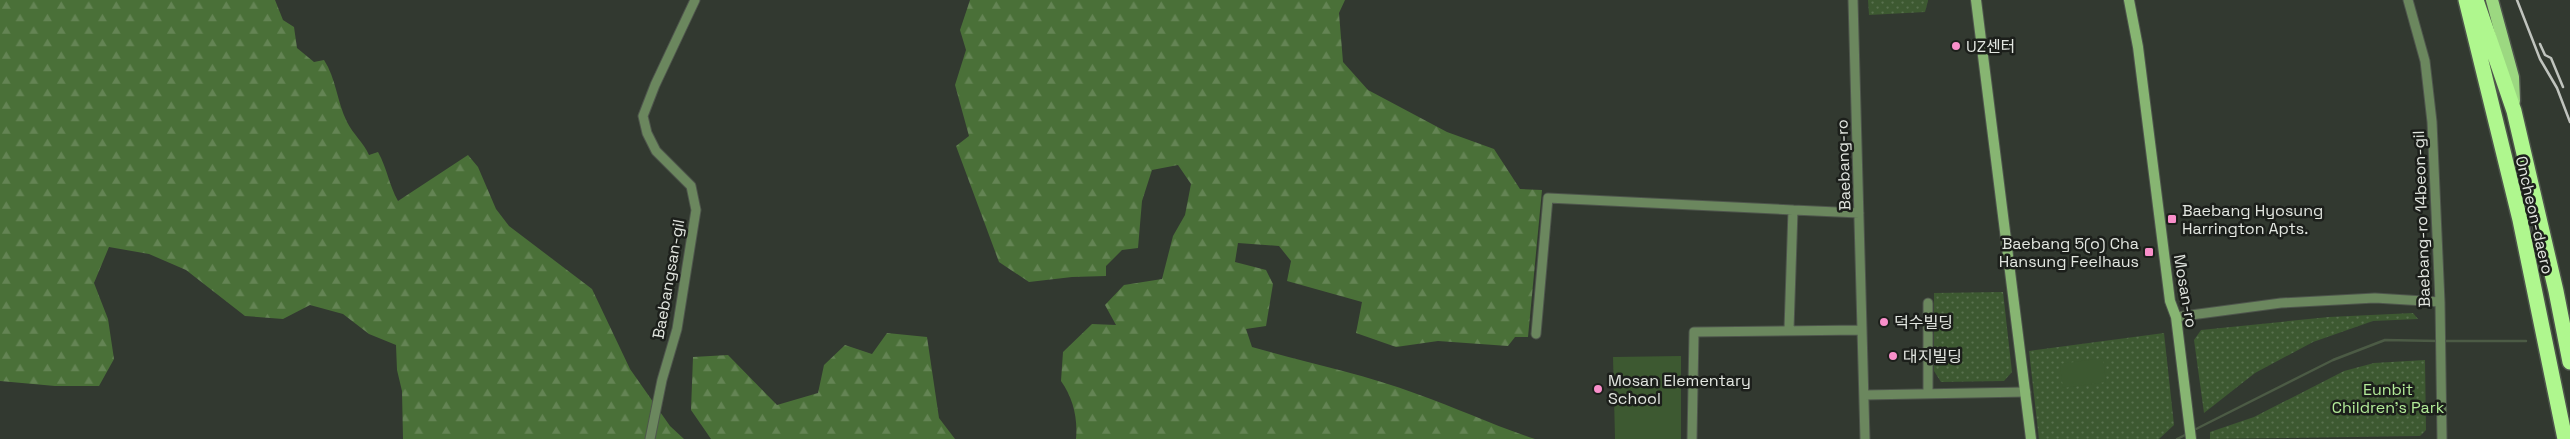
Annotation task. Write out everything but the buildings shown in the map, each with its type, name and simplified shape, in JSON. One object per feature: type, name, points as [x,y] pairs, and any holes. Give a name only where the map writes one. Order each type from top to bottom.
[{"type":"highway","name":"Oncheon-daero","points":[[2468,1],[2514,111],[2556,291],[2570,362]]},
{"type":"highway","name":"Oncheon-daero","points":[[2468,1],[2520,220],[2565,439]]},
{"type":"main road","points":[[2492,0],[2513,77],[2514,111]]},
{"type":"street","name":"Baebangsan-gil","points":[[650,439],[662,380],[677,329],[696,210],[691,186],[656,151],[647,133],[643,116],[694,0]]},
{"type":"street","name":"Baebang-ro","points":[[1854,0],[1865,439]]},
{"type":"street","points":[[1976,0],[2031,439]]},
{"type":"street","name":"Mosan-ro","points":[[2129,0],[2138,47],[2170,301],[2176,317],[2192,439]]},
{"type":"street","name":"Baebang-ro 14beon-gil","points":[[2408,0],[2425,61],[2432,122],[2440,302],[2442,439]]},
{"type":"street","points":[[1536,334],[1548,198],[1859,213]]},
{"type":"street","points":[[1789,329],[1794,210]]},
{"type":"street","points":[[2176,317],[2281,303],[2375,298],[2440,302]]},
{"type":"street","points":[[1928,302],[1928,394]]},
{"type":"street","points":[[1692,439],[1694,332],[1789,329],[1862,330]]},
{"type":"street","points":[[1864,395],[2026,392]]},
{"type":"green space","points":[[0,0],[275,0],[283,20],[294,27],[297,48],[314,62],[324,60],[331,74],[347,122],[369,155],[378,152],[398,201],[468,155],[478,167],[496,209],[509,226],[592,289],[630,369],[670,426],[684,439],[403,439],[402,391],[397,370],[396,345],[369,334],[343,314],[310,305],[283,319],[245,316],[186,270],[149,254],[109,247],[94,283],[108,319],[114,359],[99,386],[55,386],[0,381]]},
{"type":"green space","points":[[970,0],[1345,0],[1339,13],[1343,62],[1368,90],[1447,132],[1494,149],[1520,189],[1542,190],[1528,337],[1515,337],[1508,346],[1438,341],[1396,347],[1356,333],[1362,302],[1287,281],[1291,261],[1279,246],[1238,243],[1235,262],[1266,270],[1273,284],[1266,326],[1246,329],[1252,347],[1397,387],[1535,439],[1076,439],[1074,408],[1069,394],[1061,381],[1063,352],[1092,324],[1116,325],[1105,305],[1124,285],[1162,279],[1173,236],[1185,215],[1191,184],[1178,165],[1152,170],[1142,201],[1138,248],[1122,250],[1106,266],[1106,276],[1072,277],[1029,282],[999,262],[956,146],[969,136],[955,85],[966,50],[960,30]]},
{"type":"green space","points":[[1868,0],[1928,1],[1925,12],[1869,15]]},
{"type":"green space","points":[[2003,292],[2012,372],[2004,381],[1941,382],[1934,371],[1934,293]]},
{"type":"green space","points":[[2413,313],[2418,319],[2373,321],[2313,342],[2255,373],[2204,413],[2194,340],[2201,330],[2329,317]]},
{"type":"green space","points":[[887,333],[927,337],[939,418],[955,439],[711,439],[691,410],[693,357],[728,355],[777,405],[818,393],[824,365],[845,345],[872,354]]},
{"type":"green space","points":[[2164,333],[2174,425],[2159,439],[2039,439],[2029,351]]},
{"type":"green space","points":[[1681,356],[1681,439],[1615,439],[1613,357]]},
{"type":"green space","points":[[2103,358],[2106,382],[2063,388],[2060,364]]},
{"type":"green space","name":"Eunbit Children's Park","points":[[2425,360],[2426,430],[2420,436],[2210,439],[2210,432],[2254,417],[2344,371],[2374,363]]},
{"type":"waterway","points":[[2194,430],[2333,360],[2385,340],[2438,341]]},
{"type":"waterway","points":[[2444,341],[2526,341]]},
{"type":"waterway","points":[[2177,439],[2187,434]]},
{"type":"railway","points":[[2517,0],[2540,59],[2557,88],[2570,122]]},
{"type":"railway","points":[[2540,44],[2545,55],[2551,58],[2563,87]]},
{"type":"place","name":"UZ센터","points":[[1956,46]]},
{"type":"place","name":"Baebang Hyosung Harrington Apts.","points":[[2172,219]]},
{"type":"place","name":"Baebang 5(o) Cha Hansung Feelhaus","points":[[2149,252]]},
{"type":"place","name":"덕수빌딩","points":[[1884,322]]},
{"type":"place","name":"대지빌딩","points":[[1893,356]]},
{"type":"place","name":"Mosan Elementary School","points":[[1598,389]]}]
